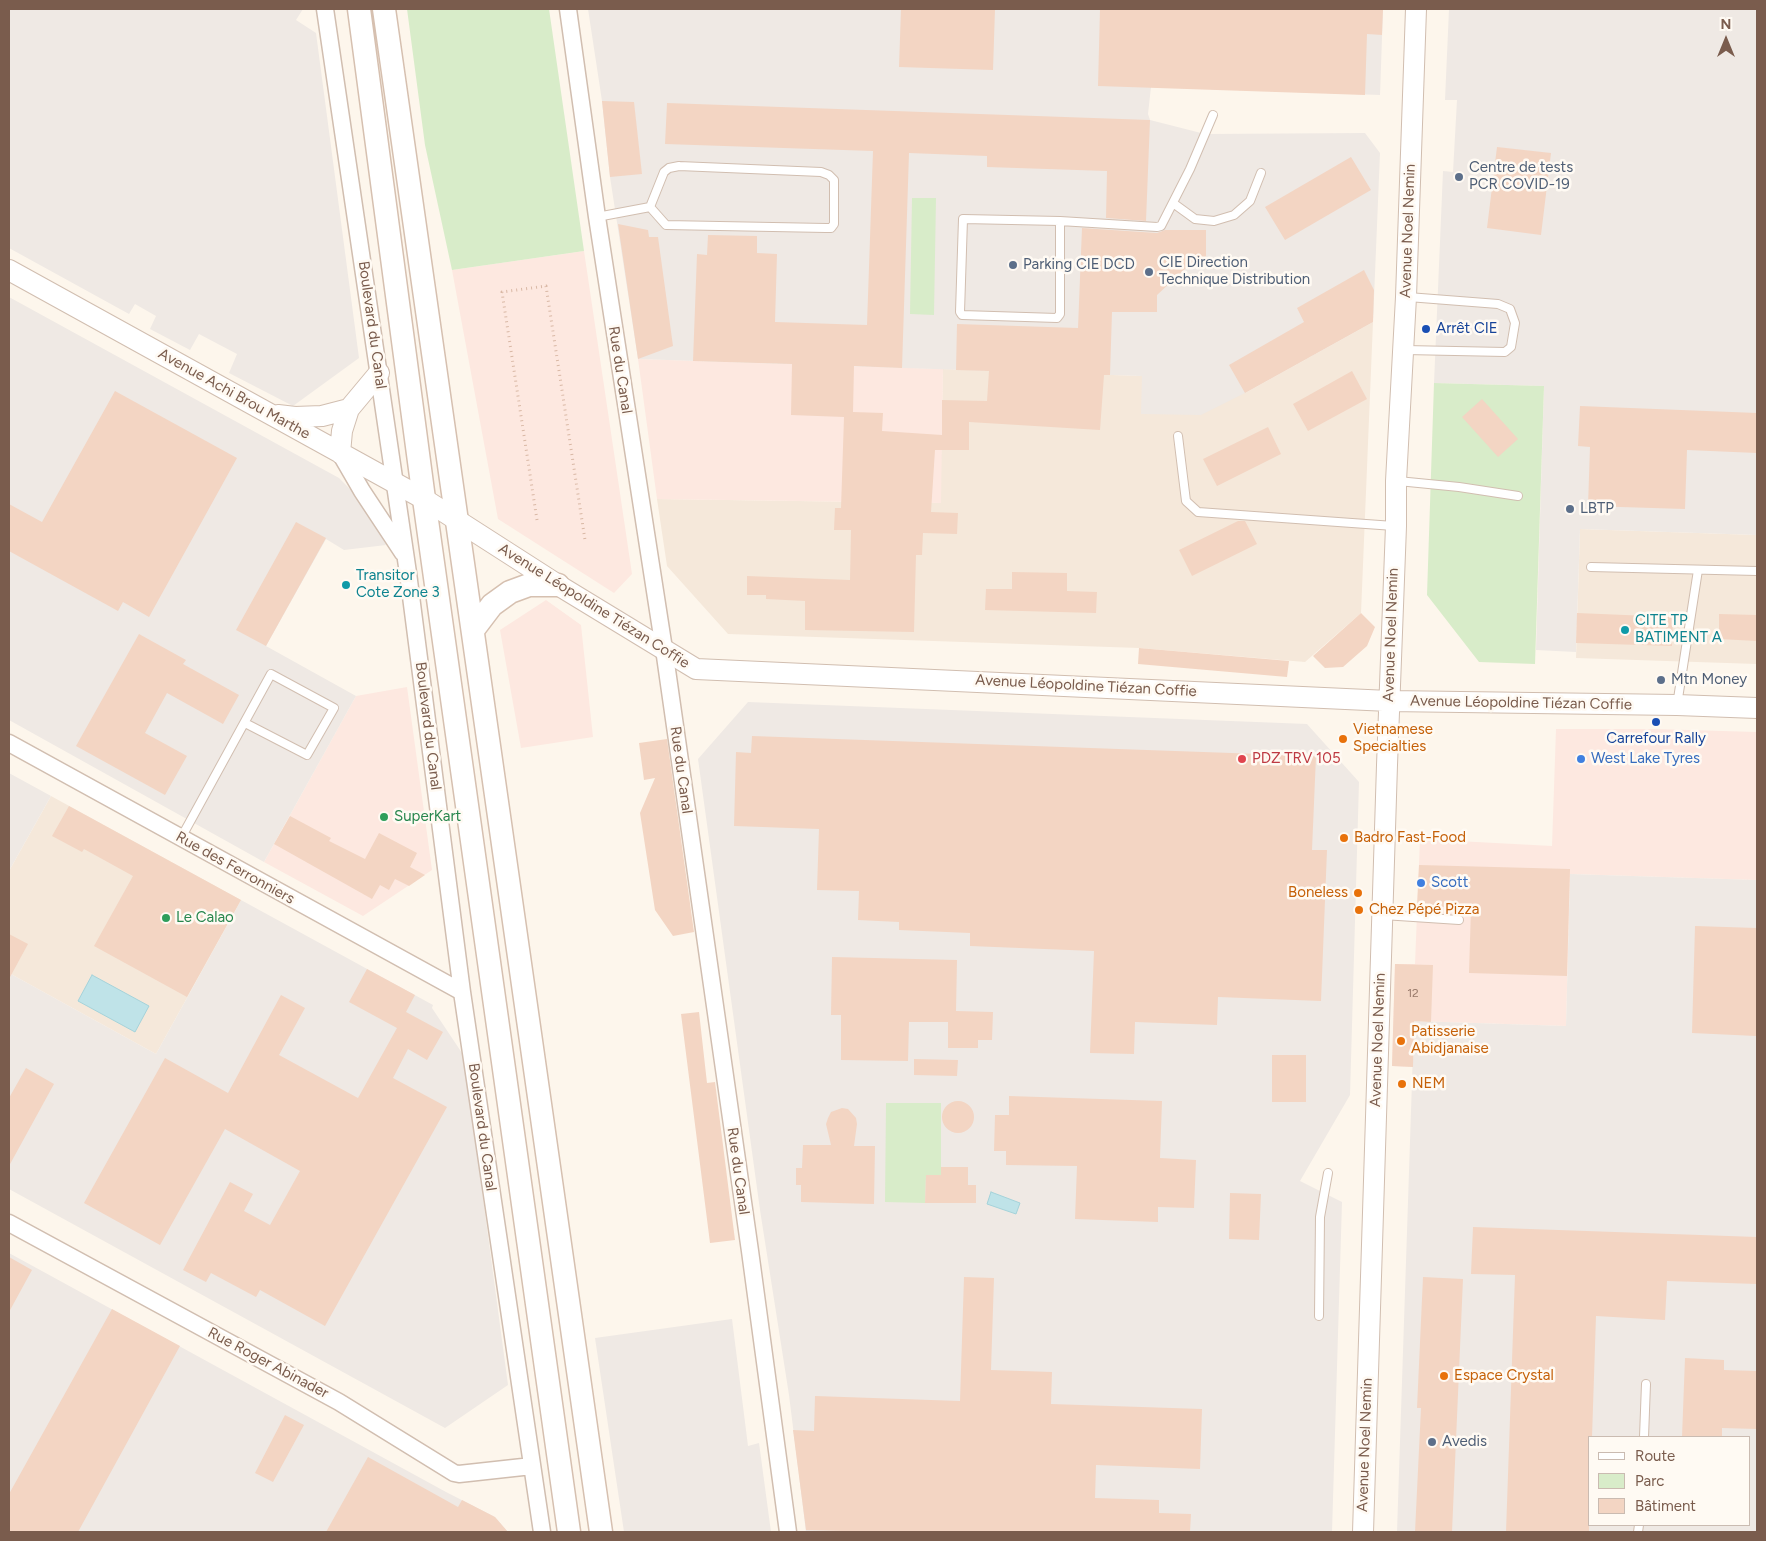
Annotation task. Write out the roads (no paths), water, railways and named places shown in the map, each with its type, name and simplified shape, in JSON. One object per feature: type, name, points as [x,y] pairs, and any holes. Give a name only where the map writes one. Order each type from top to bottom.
[{"type":"main road","name":"Boulevard du Canal","points":[[358,9],[379,153],[424,499],[569,1532]]},
{"type":"main road","points":[[384,9],[601,1532]]},
{"type":"main road","points":[[473,630],[492,605],[510,592],[529,585],[558,585]]},
{"type":"street","name":"Boulevard du Canal","points":[[325,9],[406,559],[462,992],[542,1532]]},
{"type":"street","name":"Rue du Canal","points":[[568,9],[597,217],[664,649],[788,1532]]},
{"type":"street","name":"Avenue Noel Nemin","points":[[1363,1532],[1396,481],[1406,297],[1416,9]]},
{"type":"street","name":"Avenue Achi Brou Marthe","points":[[9,270],[424,499],[457,520]]},
{"type":"street","points":[[379,373],[349,409],[342,430],[340,453],[406,559]]},
{"type":"street","points":[[269,414],[295,417],[322,416],[349,409]]},
{"type":"street","name":"Avenue Léopoldine Tiézan Coffie","points":[[457,520],[558,585],[696,669],[1389,701],[1757,708]]},
{"type":"street","name":"Rue des Ferronniers","points":[[9,743],[462,992]]},
{"type":"street","name":"Rue Roger Abinader","points":[[9,1223],[339,1402],[454,1473],[460,1474],[532,1466]]},
{"type":"lane","points":[[1060,221],[1060,314],[1057,318],[962,315],[960,312],[963,219],[1060,221],[1160,226],[1190,170],[1212,115]]},
{"type":"lane","points":[[679,166],[821,172],[829,175],[834,180],[834,224],[832,228],[671,226],[663,222],[650,206],[664,172],[679,166]]},
{"type":"lane","points":[[1173,203],[1195,219],[1214,221],[1234,215],[1250,201],[1261,173]]},
{"type":"lane","points":[[597,217],[650,206]]},
{"type":"lane","points":[[1403,350],[1505,352],[1511,347],[1515,323],[1510,309],[1498,304],[1406,297]]},
{"type":"lane","points":[[1178,436],[1186,501],[1198,512],[1396,526]]},
{"type":"lane","points":[[1396,481],[1459,487],[1518,496]]},
{"type":"lane","points":[[1591,567],[1757,571]]},
{"type":"lane","points":[[1677,705],[1698,570]]},
{"type":"lane","points":[[181,838],[271,674],[334,708],[307,755],[245,723]]},
{"type":"lane","points":[[1382,915],[1458,920]]},
{"type":"lane","points":[[1319,1316],[1320,1217],[1328,1173]]},
{"type":"lane","points":[[1644,1436],[1646,1384]]},
{"type":"water","points":[[92,975],[149,1006],[135,1032],[78,1001]]},
{"type":"water","points":[[991,1192],[1020,1203],[1016,1214],[987,1204]]},
{"type":"place","name":"Centre de tests PCR COVID-19","points":[[1459,177]]},
{"type":"place","name":"Parking CIE DCD","points":[[1013,265]]},
{"type":"place","name":"CIE Direction Technique Distribution","points":[[1149,272]]},
{"type":"place","name":"Arrêt CIE","points":[[1426,329]]},
{"type":"place","name":"LBTP","points":[[1570,509]]},
{"type":"place","name":"Transitor Cote Zone 3","points":[[346,585]]},
{"type":"place","name":"CITE TP BATIMENT A","points":[[1625,630]]},
{"type":"place","name":"Mtn Money","points":[[1661,680]]},
{"type":"place","name":"Carrefour Rally","points":[[1656,722]]},
{"type":"place","name":"Vietnamese Specialties","points":[[1343,739]]},
{"type":"place","name":"PDZ TRV 105","points":[[1242,759]]},
{"type":"place","name":"West Lake Tyres","points":[[1581,759]]},
{"type":"place","name":"SuperKart","points":[[384,817]]},
{"type":"place","name":"Badro Fast-Food","points":[[1344,838]]},
{"type":"place","name":"Scott","points":[[1421,883]]},
{"type":"place","name":"Boneless","points":[[1358,893]]},
{"type":"place","name":"Chez Pépé Pizza","points":[[1359,910]]},
{"type":"place","name":"Le Calao","points":[[166,918]]},
{"type":"place","name":"Patisserie Abidjanaise","points":[[1401,1041]]},
{"type":"place","name":"NEM","points":[[1402,1084]]},
{"type":"place","name":"Espace Crystal","points":[[1444,1376]]},
{"type":"place","name":"Avedis","points":[[1432,1442]]}]
